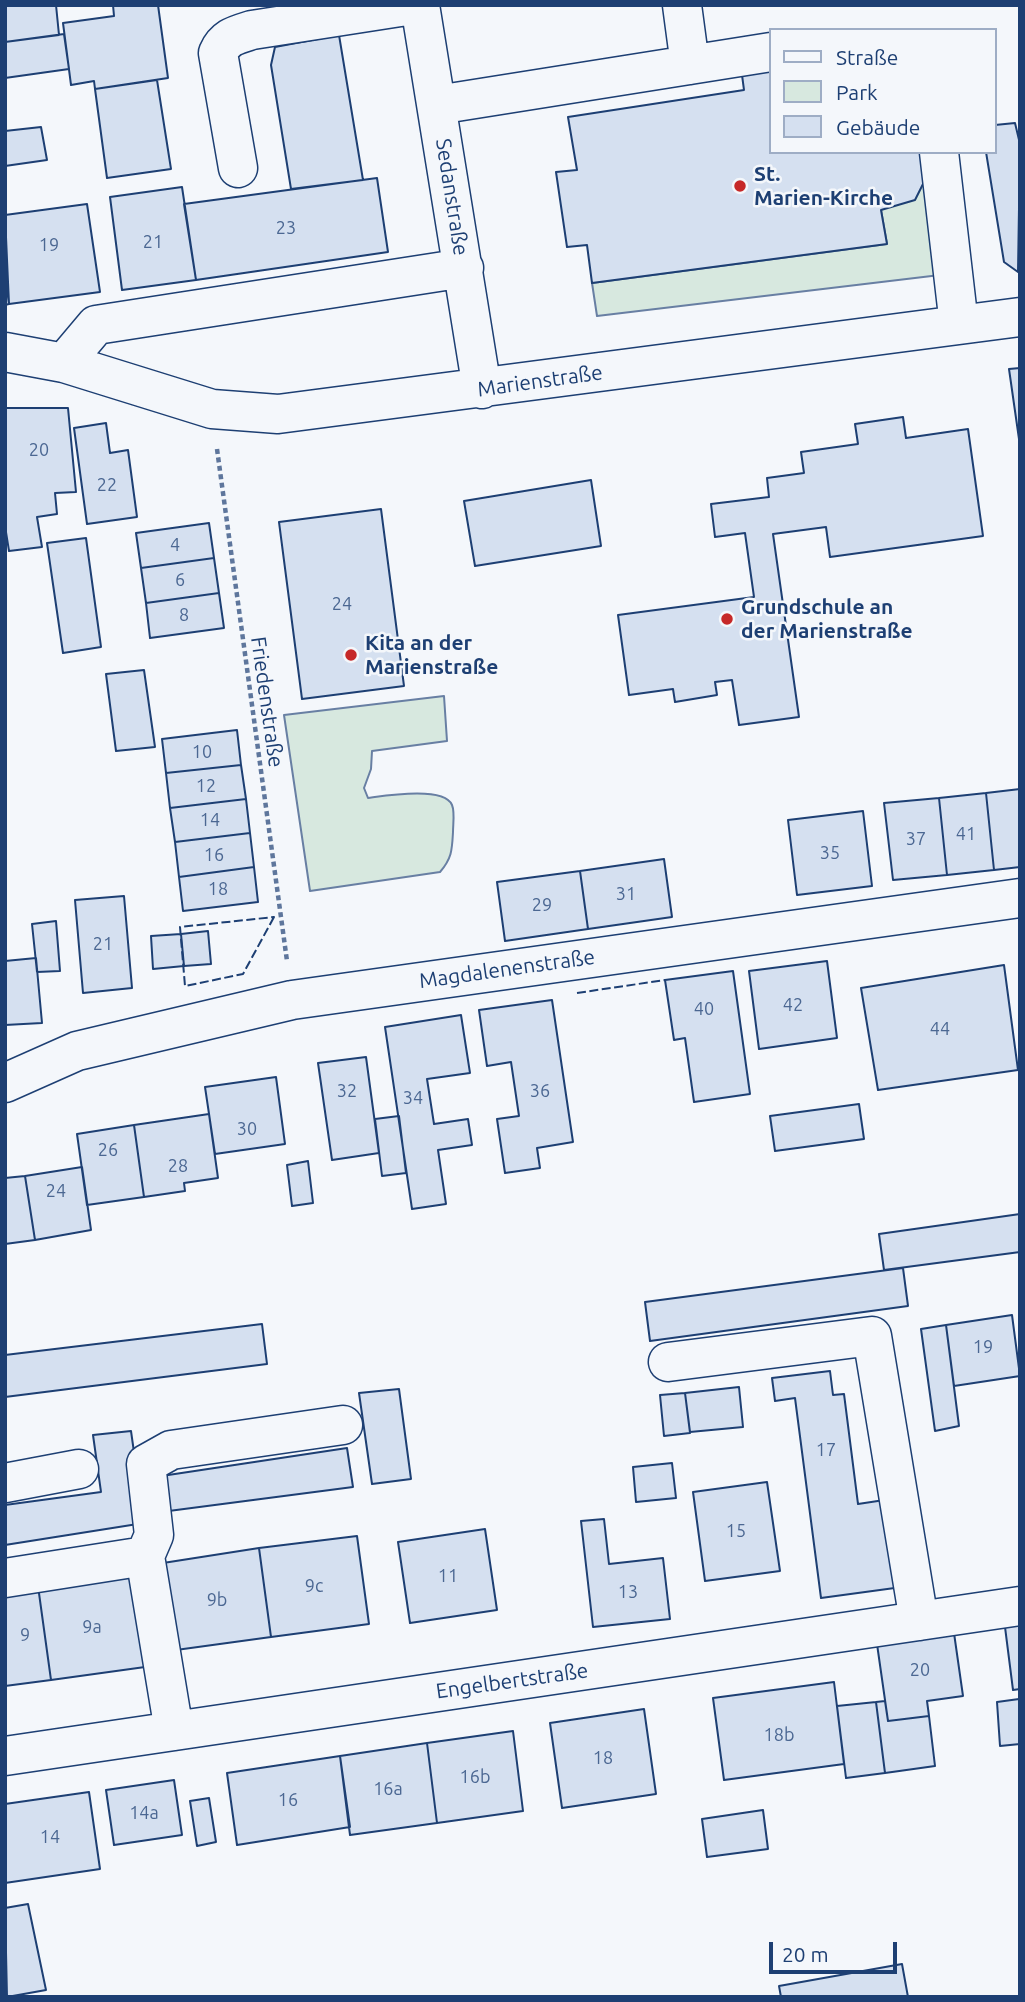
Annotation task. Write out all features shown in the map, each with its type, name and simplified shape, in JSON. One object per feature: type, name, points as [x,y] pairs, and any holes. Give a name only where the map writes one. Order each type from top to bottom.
[{"type":"street","points":[[238,168],[218,52],[223,43],[232,35],[251,30],[413,5]]},
{"type":"street","name":"Sedanstraße","points":[[420,5],[482,389]]},
{"type":"street","points":[[682,5],[690,65]]},
{"type":"street","points":[[437,105],[769,52]]},
{"type":"street","points":[[939,154],[959,325]]},
{"type":"street","points":[[64,363],[96,325],[464,268]]},
{"type":"street","name":"Marienstraße","points":[[5,352],[64,363],[212,409],[278,414],[1020,317]]},
{"type":"street","name":"Magdalenenstraße","points":[[5,1083],[77,1051],[292,1000],[1020,898]]},
{"type":"street","points":[[668,1362],[872,1336],[919,1621]]},
{"type":"street","points":[[174,1731],[145,1556],[154,1535],[145,1464],[171,1450],[343,1425]]},
{"type":"street","points":[[5,1483],[79,1469]]},
{"type":"street","points":[[5,1578],[145,1556]]},
{"type":"street","name":"Engelbertstraße","points":[[5,1755],[1020,1606]]},
{"type":"path","name":"Friedenstraße","points":[[212,409],[292,1000]]},
{"type":"green space","points":[[930,170],[940,275],[597,316],[592,283],[887,244],[881,210]]},
{"type":"green space","points":[[444,696],[447,741],[372,751],[371,769],[364,788],[368,798],[426,794],[447,799],[453,808],[452,849],[444,867],[440,872],[310,891],[284,715]]},
{"type":"building","points":[[5,5],[56,5],[59,35],[5,42]]},
{"type":"building","points":[[113,5],[158,5],[168,78],[95,89],[94,81],[71,85],[63,23],[114,16]]},
{"type":"building","points":[[64,34],[69,69],[5,78],[5,42]]},
{"type":"building","points":[[339,35],[363,180],[291,189],[271,65],[275,47]]},
{"type":"building","name":"St. Marien-Kirche","points":[[769,70],[769,154],[927,154],[930,170],[915,200],[881,210],[887,244],[592,283],[587,245],[567,247],[556,172],[577,170],[568,117],[744,90],[742,75]]},
{"type":"building","points":[[157,80],[171,169],[107,178],[95,89]]},
{"type":"building","points":[[1015,123],[1020,144],[1018,272],[1004,262],[986,154],[997,154],[997,125]]},
{"type":"building","points":[[41,127],[47,160],[5,166],[5,131]]},
{"type":"building","points":[[377,178],[388,252],[196,280],[184,204]]},
{"type":"building","points":[[182,187],[196,280],[122,290],[110,197]]},
{"type":"building","points":[[87,204],[100,292],[9,304],[5,215]]},
{"type":"building","points":[[5,275],[9,304],[5,305]]},
{"type":"building","points":[[1020,368],[1020,446],[1009,369]]},
{"type":"building","points":[[5,408],[68,408],[76,492],[55,493],[57,514],[37,517],[42,547],[9,551],[5,526]]},
{"type":"building","points":[[903,417],[906,438],[968,429],[983,536],[830,557],[826,527],[773,534],[799,717],[739,725],[732,680],[715,682],[717,695],[675,702],[673,689],[629,695],[618,615],[754,597],[745,533],[715,537],[711,504],[769,497],[767,478],[804,473],[801,452],[858,444],[855,424]]},
{"type":"building","points":[[106,423],[110,453],[128,450],[137,517],[87,524],[74,428]]},
{"type":"building","points":[[591,480],[601,546],[475,566],[464,501]]},
{"type":"building","points":[[381,509],[404,686],[302,699],[279,522]]},
{"type":"building","points":[[209,523],[214,558],[141,568],[136,533]]},
{"type":"building","points":[[86,538],[101,647],[63,653],[47,543]]},
{"type":"building","points":[[214,558],[219,593],[146,603],[141,568]]},
{"type":"building","points":[[219,593],[224,628],[150,638],[146,603]]},
{"type":"building","points":[[144,670],[155,747],[116,751],[106,674]]},
{"type":"building","points":[[237,730],[241,765],[166,773],[162,739]]},
{"type":"building","points":[[241,765],[246,799],[170,808],[166,773]]},
{"type":"building","points":[[1020,789],[1020,867],[994,870],[986,793]]},
{"type":"building","points":[[986,793],[994,870],[947,875],[939,798]]},
{"type":"building","points":[[939,798],[947,875],[893,880],[884,803]]},
{"type":"building","points":[[246,799],[250,833],[175,842],[170,808]]},
{"type":"building","points":[[863,811],[872,886],[797,895],[788,820]]},
{"type":"building","points":[[250,833],[254,867],[179,877],[175,842]]},
{"type":"building","points":[[664,859],[672,917],[588,929],[580,871]]},
{"type":"building","points":[[254,867],[258,902],[183,911],[179,877]]},
{"type":"building","points":[[580,871],[588,929],[505,941],[497,882]]},
{"type":"building","points":[[124,896],[132,988],[83,993],[75,900]]},
{"type":"building","points":[[56,921],[60,971],[37,972],[32,924]]},
{"type":"building","points":[[208,931],[211,964],[184,966],[181,934]]},
{"type":"building","points":[[181,934],[184,966],[153,969],[151,936]]},
{"type":"building","points":[[36,958],[42,1023],[5,1025],[5,961]]},
{"type":"building","points":[[827,961],[837,1038],[759,1049],[749,971]]},
{"type":"building","points":[[1004,965],[1018,1070],[878,1090],[861,988]]},
{"type":"building","points":[[733,971],[750,1094],[694,1102],[685,1038],[674,1040],[665,980]]},
{"type":"building","points":[[552,1000],[573,1142],[537,1148],[540,1168],[505,1173],[497,1119],[519,1116],[511,1062],[487,1066],[479,1010]]},
{"type":"building","points":[[461,1015],[470,1073],[427,1079],[434,1124],[468,1119],[472,1145],[438,1150],[446,1204],[412,1209],[385,1027]]},
{"type":"building","points":[[366,1057],[379,1153],[332,1160],[318,1063]]},
{"type":"building","points":[[276,1077],[285,1144],[215,1154],[205,1087]]},
{"type":"building","points":[[859,1104],[864,1139],[775,1151],[770,1116]]},
{"type":"building","points":[[209,1114],[218,1178],[184,1183],[185,1191],[144,1197],[134,1125]]},
{"type":"building","points":[[399,1116],[406,1173],[382,1176],[375,1119]]},
{"type":"building","points":[[134,1125],[144,1197],[87,1205],[77,1134]]},
{"type":"building","points":[[308,1161],[313,1203],[292,1206],[287,1165]]},
{"type":"building","points":[[82,1167],[91,1230],[35,1240],[25,1176]]},
{"type":"building","points":[[25,1176],[35,1240],[5,1244],[5,1178]]},
{"type":"building","points":[[1020,1214],[1020,1252],[884,1270],[879,1234]]},
{"type":"building","points":[[903,1268],[908,1306],[650,1341],[645,1302]]},
{"type":"building","points":[[1012,1315],[1020,1376],[954,1386],[946,1325]]},
{"type":"building","points":[[262,1324],[267,1364],[5,1397],[5,1355]]},
{"type":"building","points":[[946,1325],[959,1426],[935,1431],[921,1329]]},
{"type":"building","points":[[830,1371],[833,1395],[844,1394],[858,1504],[891,1499],[902,1587],[821,1598],[795,1398],[775,1401],[772,1378]]},
{"type":"building","points":[[739,1387],[743,1427],[690,1432],[685,1393]]},
{"type":"building","points":[[399,1389],[411,1479],[372,1484],[359,1393]]},
{"type":"building","points":[[685,1393],[690,1433],[664,1436],[660,1395]]},
{"type":"building","points":[[131,1431],[144,1523],[5,1545],[5,1505],[101,1492],[93,1435]]},
{"type":"building","points":[[347,1448],[353,1487],[161,1512],[155,1477]]},
{"type":"building","points":[[672,1463],[676,1498],[636,1502],[633,1467]]},
{"type":"building","points":[[767,1482],[780,1571],[705,1581],[693,1492]]},
{"type":"building","points":[[604,1519],[609,1564],[663,1558],[670,1619],[593,1627],[581,1521]]},
{"type":"building","points":[[485,1529],[497,1610],[410,1623],[398,1542]]},
{"type":"building","points":[[357,1536],[369,1624],[271,1637],[259,1548]]},
{"type":"building","points":[[259,1548],[271,1637],[176,1650],[163,1563]]},
{"type":"building","points":[[133,1574],[145,1667],[51,1680],[38,1586]]},
{"type":"building","points":[[38,1586],[51,1680],[5,1686],[5,1590]]},
{"type":"building","points":[[1020,1625],[1020,1689],[1013,1690],[1005,1627]]},
{"type":"building","points":[[954,1633],[963,1696],[927,1701],[929,1716],[888,1721],[877,1644]]},
{"type":"building","points":[[834,1682],[844,1764],[724,1780],[713,1698]]},
{"type":"building","points":[[1019,1699],[1020,1744],[1000,1746],[997,1702]]},
{"type":"building","points":[[885,1701],[888,1721],[929,1716],[935,1766],[885,1773],[876,1702]]},
{"type":"building","points":[[876,1702],[885,1773],[846,1778],[837,1706]]},
{"type":"building","points":[[644,1709],[656,1794],[562,1808],[550,1723]]},
{"type":"building","points":[[513,1731],[523,1811],[437,1823],[427,1743]]},
{"type":"building","points":[[427,1743],[437,1823],[350,1835],[340,1756]]},
{"type":"building","points":[[340,1756],[350,1827],[237,1845],[227,1773]]},
{"type":"building","points":[[174,1780],[182,1835],[114,1845],[106,1790]]},
{"type":"building","points":[[89,1792],[100,1869],[5,1883],[5,1804]]},
{"type":"building","points":[[209,1798],[216,1842],[197,1846],[190,1801]]},
{"type":"building","points":[[763,1810],[768,1849],[707,1857],[702,1819]]},
{"type":"building","points":[[28,1904],[46,1990],[7,1997],[5,1908]]},
{"type":"building","points":[[902,1964],[908,1997],[781,1997],[779,1986]]},
{"type":"fence","points":[[274,917],[243,974],[185,986],[180,927],[274,917]]},
{"type":"fence","points":[[577,993],[665,980]]},
{"type":"place","name":"St. Marien-Kirche","points":[[740,186]]},
{"type":"place","name":"Grundschule an der Marienstraße","points":[[727,619]]},
{"type":"place","name":"Kita an der Marienstraße","points":[[351,655]]}]
